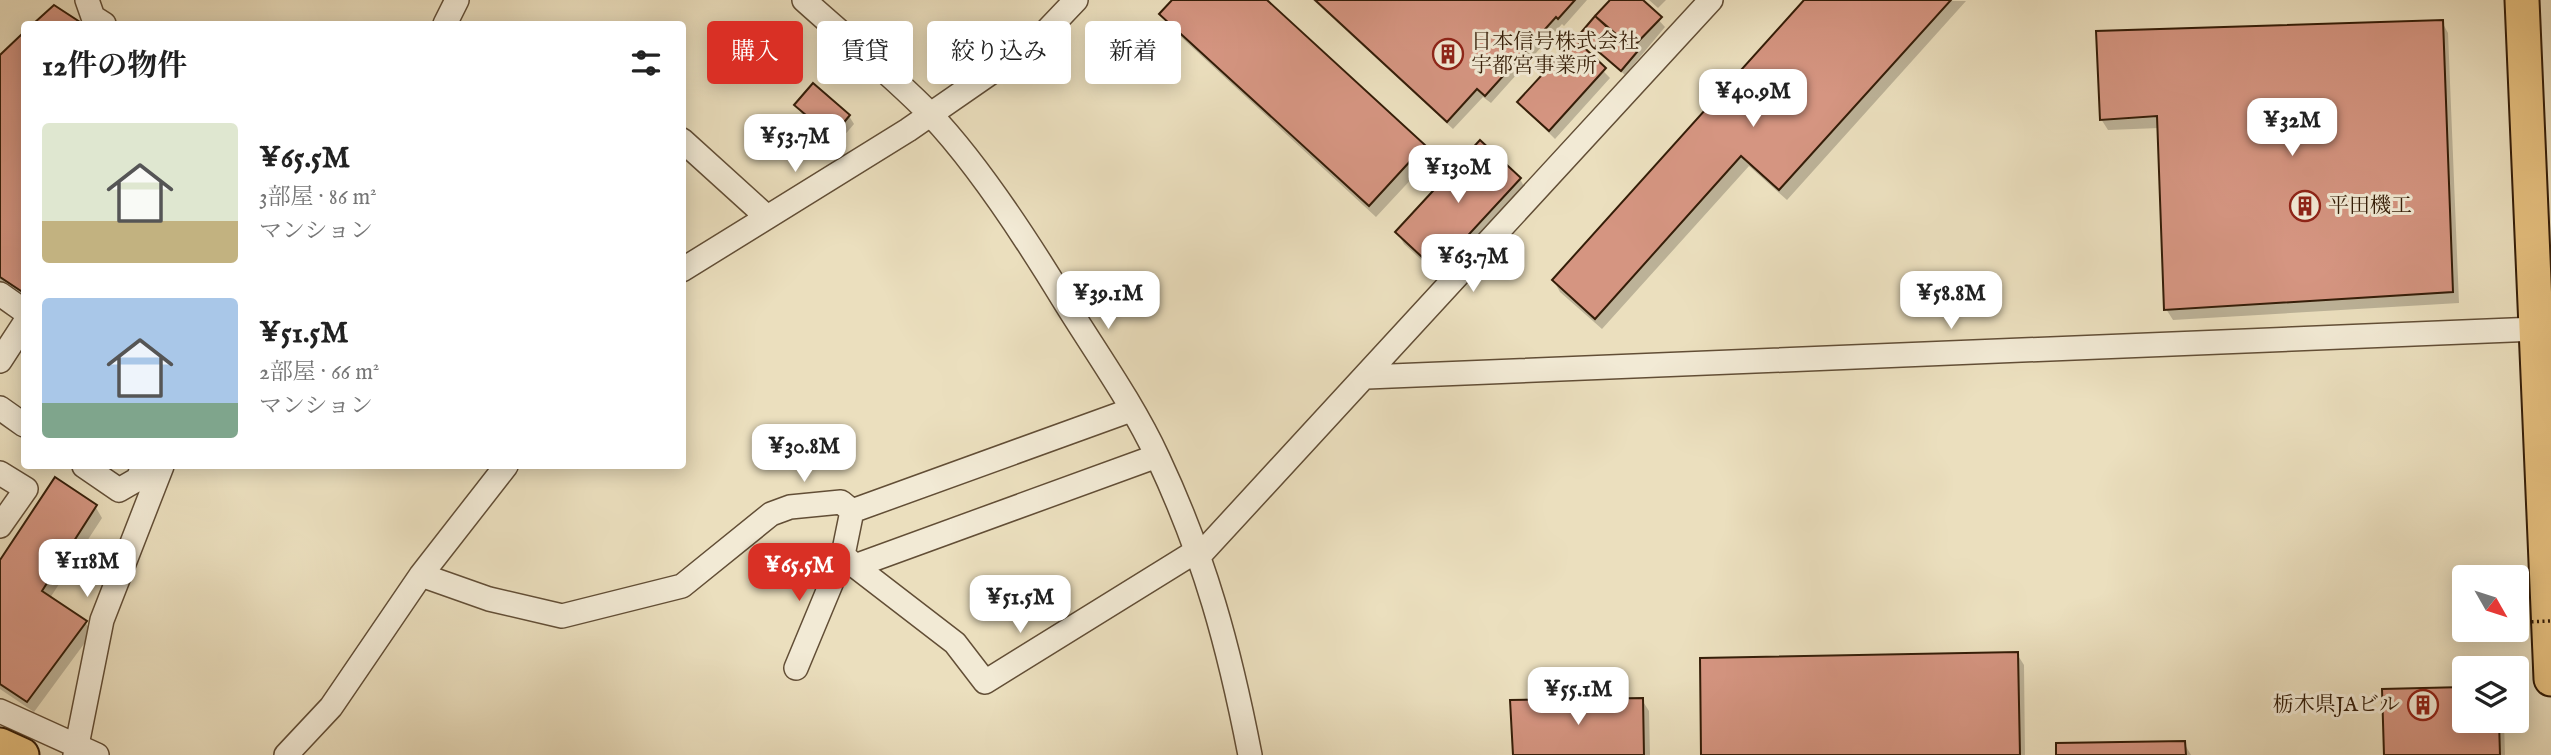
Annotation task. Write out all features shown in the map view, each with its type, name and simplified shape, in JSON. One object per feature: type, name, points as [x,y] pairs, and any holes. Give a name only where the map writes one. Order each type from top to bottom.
[{"type":"highway","points":[[2522,0],[2551,679]]},
{"type":"highway","points":[[0,745],[22,755]]},
{"type":"street","points":[[87,0],[93,17],[99,21]]},
{"type":"street","points":[[446,21],[457,0]]},
{"type":"street","points":[[804,0],[930,115],[1038,258],[1131,410],[1157,456],[1199,553],[1231,654],[1250,755]]},
{"type":"street","points":[[686,268],[930,115],[1038,40],[1076,0]]},
{"type":"street","points":[[849,561],[955,643],[985,682],[1199,553],[1367,377],[1711,0]]},
{"type":"street","points":[[686,144],[767,217]]},
{"type":"street","points":[[0,294],[21,309]]},
{"type":"street","points":[[0,361],[21,329]]},
{"type":"street","points":[[1367,377],[2536,329]]},
{"type":"street","points":[[0,408],[21,423]]},
{"type":"street","points":[[852,511],[1131,410]]},
{"type":"street","points":[[849,561],[1157,456]]},
{"type":"street","points":[[88,469],[119,490],[138,479],[142,469]]},
{"type":"street","points":[[0,712],[83,752],[102,620],[161,469]]},
{"type":"street","points":[[286,755],[331,707],[421,575],[504,469]]},
{"type":"street","points":[[0,473],[26,489],[0,526]]},
{"type":"street","points":[[421,575],[489,599],[562,616],[682,586],[771,514],[780,510],[842,502],[852,511]]},
{"type":"street","points":[[796,668],[849,561],[852,511]]},
{"type":"path","points":[[2529,622],[2551,621]]},
{"type":"building","points":[[1172,0],[1267,0],[1425,145],[1369,206],[1181,34],[1181,21],[1167,21],[1159,14]]},
{"type":"building","name":"日本信号株式会社 宇都宮事業所","points":[[1315,0],[1575,0],[1558,19],[1556,17],[1485,96],[1477,89],[1447,122]]},
{"type":"building","points":[[1610,0],[1643,0],[1662,17],[1631,49],[1595,16]]},
{"type":"building","points":[[1804,0],[1951,0],[1779,190],[1741,156],[1595,319],[1552,280]]},
{"type":"building","points":[[54,5],[78,21],[36,21]]},
{"type":"building","points":[[1595,16],[1637,52],[1621,71],[1579,35]]},
{"type":"building","name":"平田機工","points":[[2443,20],[2453,292],[2164,310],[2157,116],[2100,120],[2096,31]]},
{"type":"building","points":[[21,35],[21,291],[0,277],[0,55]]},
{"type":"building","points":[[1575,39],[1606,68],[1549,131],[1517,102]]},
{"type":"building","points":[[813,83],[850,115],[832,137],[794,105]]},
{"type":"building","points":[[1480,140],[1521,178],[1436,270],[1395,232]]},
{"type":"building","points":[[55,477],[97,505],[42,591],[87,621],[27,702],[0,684],[0,560]]},
{"type":"building","points":[[2018,652],[2020,755],[1701,755],[1700,658]]},
{"type":"building","name":"栃木県JAビル","points":[[2452,687],[2452,733],[2499,733],[2500,755],[2384,755],[2382,689]]},
{"type":"building","points":[[1643,698],[1644,755],[1513,755],[1510,700]]},
{"type":"building","points":[[2185,741],[2186,755],[2056,755],[2056,743]]},
{"type":"place","name":"日本信号株式会社 宇都宮事業所","points":[[1448,54]]},
{"type":"place","name":"平田機工","points":[[2305,206]]},
{"type":"place","name":"栃木県JAビル","points":[[2423,705]]}]
